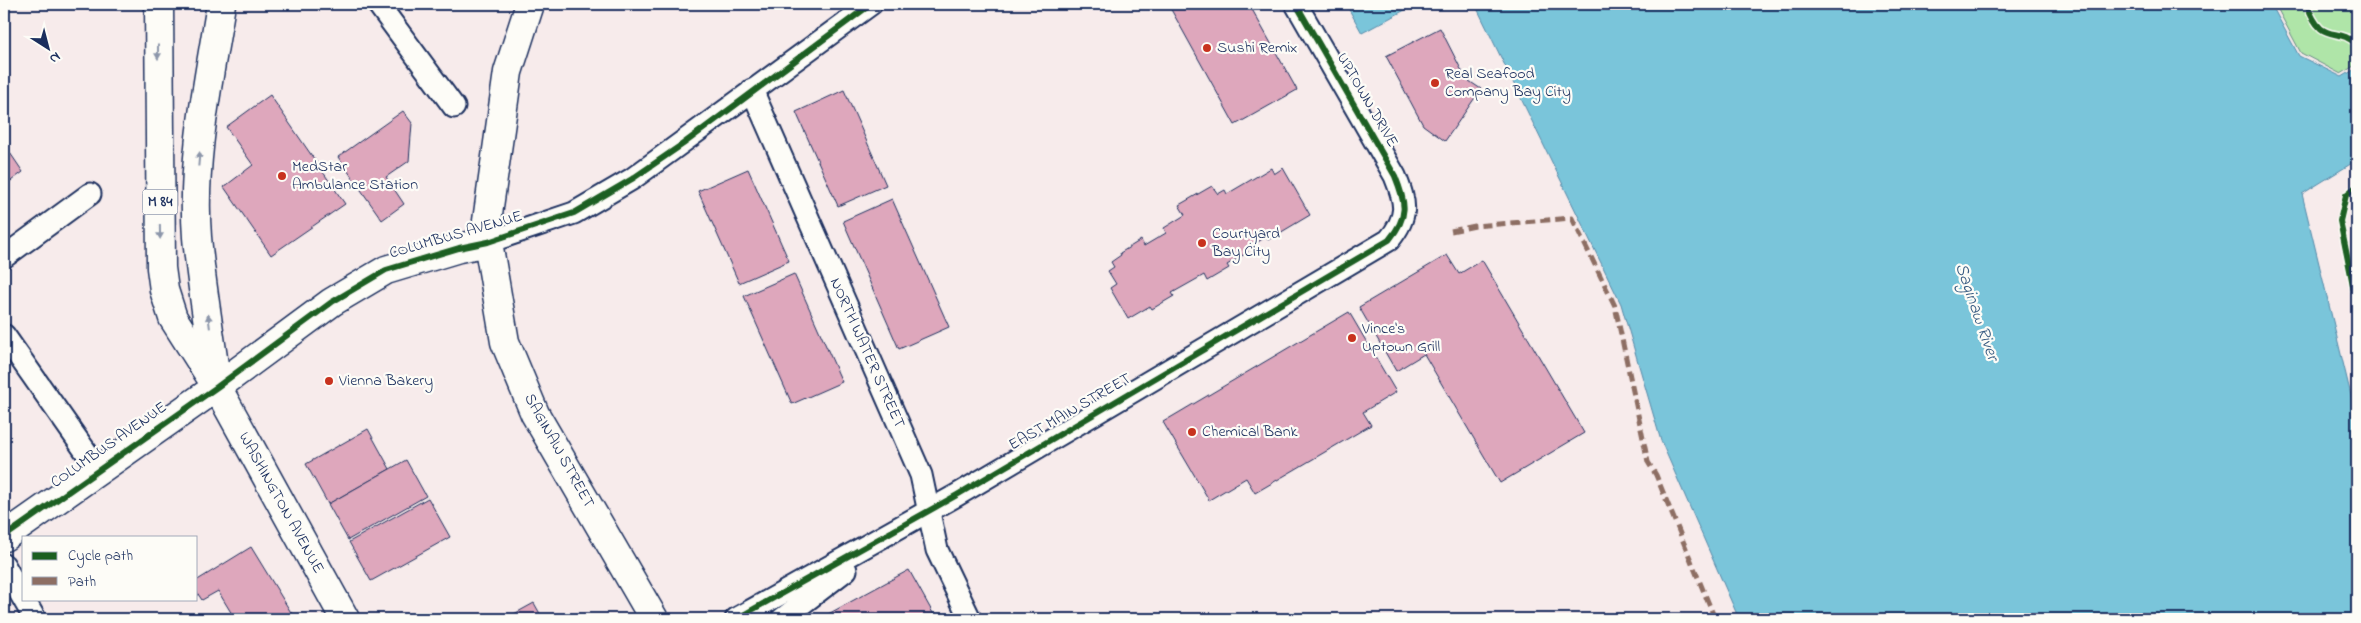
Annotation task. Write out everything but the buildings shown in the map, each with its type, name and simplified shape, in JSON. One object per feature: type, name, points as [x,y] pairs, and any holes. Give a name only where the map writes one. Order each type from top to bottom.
[{"type":"street","name":"M 84","points":[[159,4],[161,268],[164,290],[173,318],[217,387]]},
{"type":"street","name":"M 84","points":[[217,387],[197,237],[197,184],[201,137],[221,4]]},
{"type":"street","points":[[378,4],[454,107]]},
{"type":"street","name":"SAGINAW STREET","points":[[530,4],[508,72],[487,221],[488,242],[505,342],[535,414],[654,619]]},
{"type":"street","name":"COLUMBUS AVENUE","points":[[4,537],[217,387],[332,302],[386,270],[459,248],[488,242],[574,213],[632,179],[683,144],[752,90],[871,4]]},
{"type":"street","name":"UPTOWN DRIVE","points":[[1296,4],[1395,176],[1403,196],[1404,214]]},
{"type":"street","name":"NORTH WATER STREET","points":[[752,90],[921,475],[937,550],[970,619]]},
{"type":"street","points":[[4,257],[90,194]]},
{"type":"street","name":"EAST MAIN STREET","points":[[736,619],[929,511],[1390,240],[1399,228],[1404,214]]},
{"type":"street","points":[[4,335],[98,469]]},
{"type":"street","name":"WASHINGTON AVENUE","points":[[217,387],[345,619]]},
{"type":"street","name":"EAST MAIN STREET","points":[[782,619],[903,525]]},
{"type":"street","points":[[4,565],[22,596]]},
{"type":"street","points":[[24,600],[35,619]]},
{"type":"green space","points":[[2275,4],[2357,4],[2357,64],[2341,74],[2301,53]]},
{"type":"water","points":[[1346,4],[1416,4],[1362,33]]},
{"type":"water","name":"Saginaw River","points":[[1475,4],[2271,4],[2299,56],[2342,77],[2357,68],[2357,160],[2302,194],[2357,420],[2357,619],[1739,619],[1661,441],[1621,304]]},
{"type":"marked path","points":[[1451,231],[1475,226],[1572,218],[1615,306],[1648,462],[1656,475],[1715,619]]},
{"type":"cycle path","points":[[4,537],[217,387],[332,302],[386,270],[459,248],[488,242],[574,213],[632,179],[683,144],[871,4]]},
{"type":"cycle path","points":[[736,619],[957,495],[1389,240],[1400,224],[1404,209],[1402,194],[1395,176],[1296,4]]},
{"type":"cycle path","points":[[2307,4],[2318,26],[2324,31],[2343,36],[2357,45]]},
{"type":"cycle path","points":[[2357,186],[2346,195],[2340,221],[2357,305]]},
{"type":"place","name":"Sushi Remix","points":[[1207,48]]},
{"type":"place","name":"Real Seafood Company Bay City","points":[[1435,83]]},
{"type":"place","name":"MedStar Ambulance Station","points":[[282,176]]},
{"type":"place","name":"Courtyard Bay City","points":[[1202,243]]},
{"type":"place","name":"Vince's Uptown Grill","points":[[1352,338]]},
{"type":"place","name":"Vienna Bakery","points":[[329,381]]},
{"type":"place","name":"Chemical Bank","points":[[1192,432]]}]
